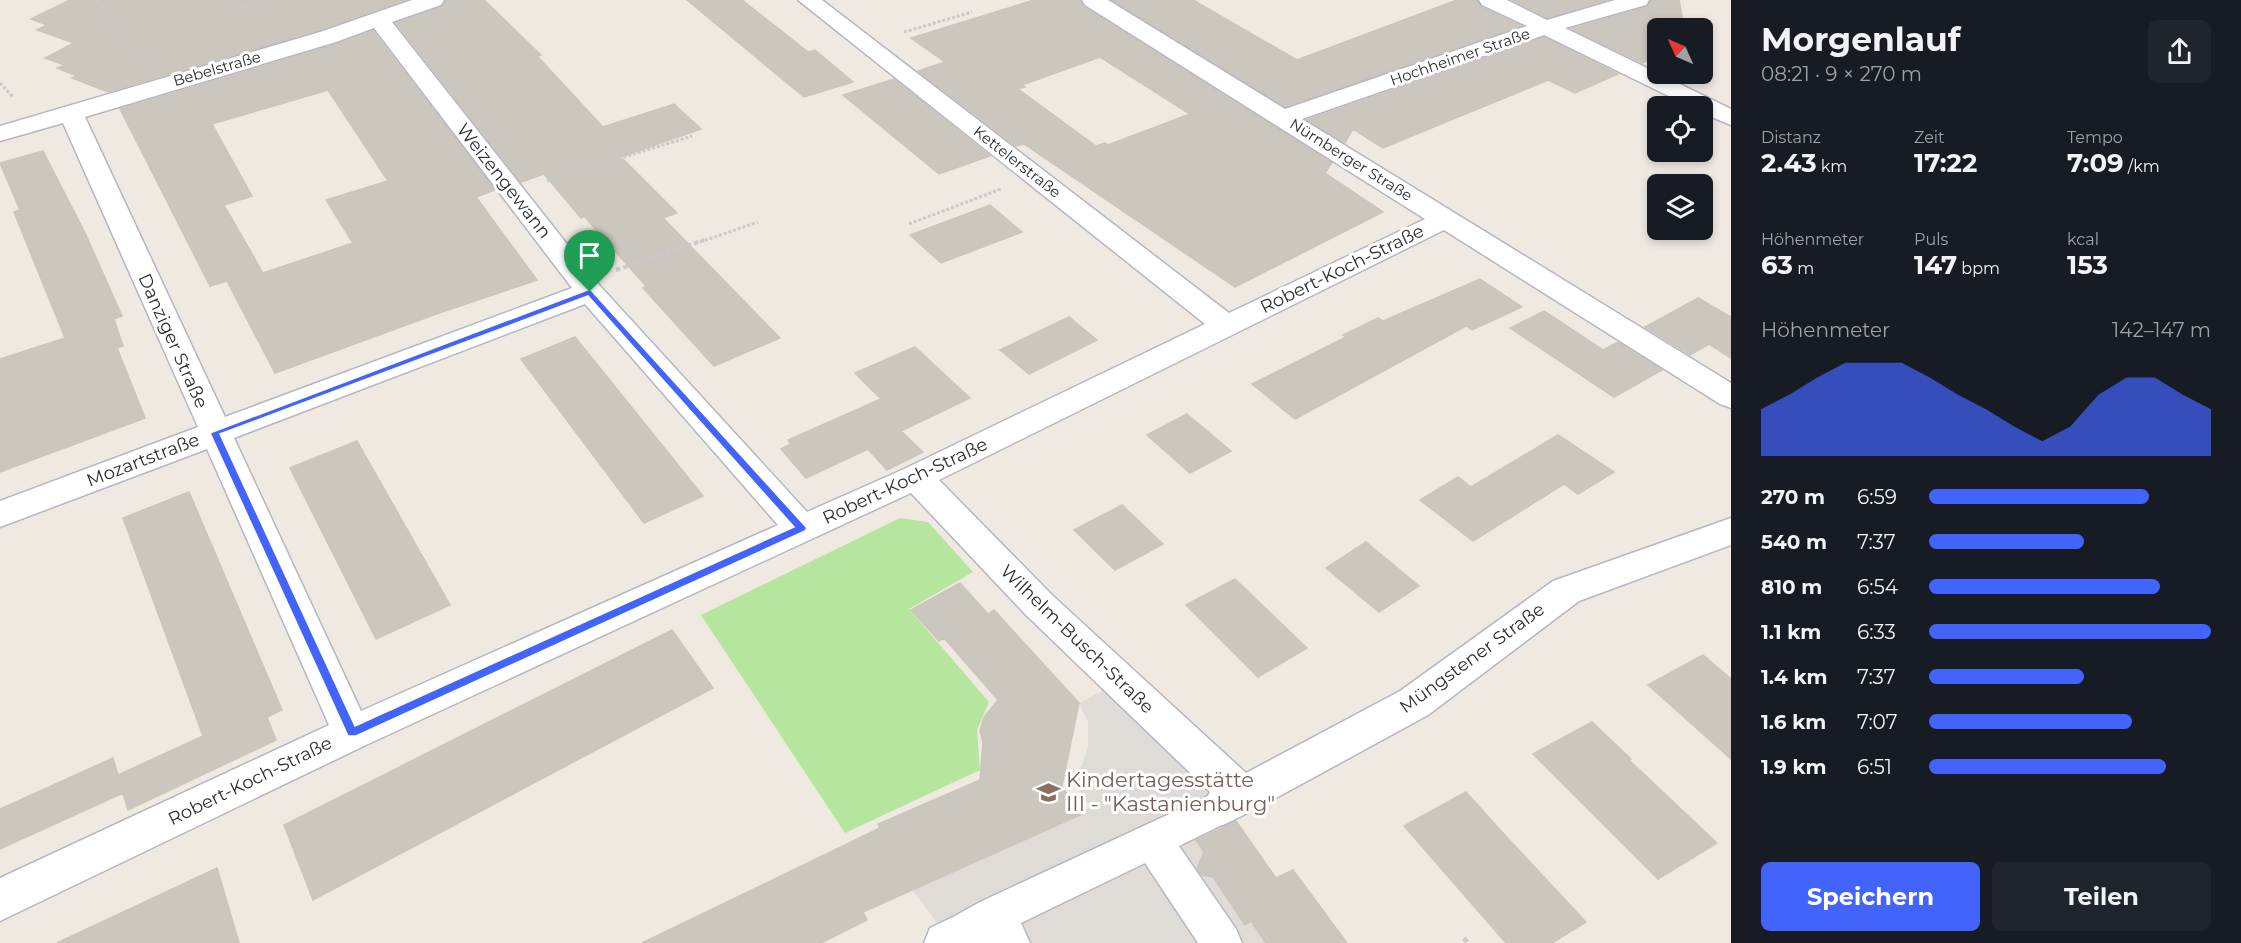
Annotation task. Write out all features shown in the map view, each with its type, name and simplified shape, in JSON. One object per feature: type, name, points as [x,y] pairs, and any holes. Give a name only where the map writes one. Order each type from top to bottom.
[{"type":"street","name":"Bebelstraße","points":[[0,134],[328,37],[433,0]]},
{"type":"street","name":"Kettelerstraße","points":[[809,0],[1225,325]]},
{"type":"street","name":"Nürnberger Straße","points":[[1093,0],[1731,397]]},
{"type":"street","points":[[1490,0],[1731,118]]},
{"type":"street","name":"Hochheimer Straße","points":[[1283,118],[1546,27],[1638,0]]},
{"type":"street","name":"Weizengewann","points":[[378,19],[586,287],[801,528]]},
{"type":"street","name":"Danziger Straße","points":[[71,113],[352,733]]},
{"type":"street","name":"Robert-Koch-Straße","points":[[0,900],[352,733],[916,477],[1446,219]]},
{"type":"street","name":"Mozartstraße","points":[[0,514],[215,433],[586,287]]},
{"type":"street","name":"Wilhelm-Busch-Straße","points":[[916,477],[1232,801]]},
{"type":"street","name":"Müngstener Straße","points":[[1232,801],[1414,703],[1566,591],[1731,531]]},
{"type":"street","points":[[948,942],[1002,929],[1152,840],[1232,801]]},
{"type":"street","points":[[1152,840],[1222,943]]},
{"type":"path","points":[[96,0],[105,9],[120,43],[141,52]]},
{"type":"path","points":[[230,0],[268,16]]},
{"type":"path","points":[[866,44],[972,12]]},
{"type":"path","points":[[0,83],[8,94]]},
{"type":"path","points":[[512,192],[692,136]]},
{"type":"path","points":[[909,224],[1035,176]]},
{"type":"path","points":[[586,287],[758,222]]},
{"type":"green space","points":[[900,518],[928,522],[973,572],[909,609],[989,702],[977,730],[980,770],[845,833],[701,615]]},
{"type":"shaded area","points":[[1114,685],[1236,820],[1195,839],[1204,852],[1199,864],[1208,876],[1222,879],[1245,924],[1251,921],[1266,943],[953,943],[912,890],[1080,815],[1090,806],[1071,778],[1082,765],[1088,747],[1088,722],[1079,703]]},
{"type":"building","points":[[70,0],[405,0],[319,30],[108,92],[72,78],[77,76],[57,68],[65,65],[45,58],[74,43],[37,30],[47,25],[31,19]]},
{"type":"building","points":[[446,0],[484,0],[541,55],[537,56],[603,127],[674,104],[701,129],[621,157],[677,213],[663,218],[780,338],[714,366],[643,288],[646,286],[584,216],[581,218],[544,174],[521,182],[396,23],[442,7]]},
{"type":"building","points":[[687,0],[742,0],[808,52],[815,50],[853,82],[804,97]]},
{"type":"building","points":[[1034,0],[1080,0],[1084,7],[1332,163],[1325,173],[1383,212],[1235,287],[1024,144],[1016,146],[918,71],[945,62],[911,38]],"holes":[[[1100,57],[1190,114],[1108,145],[1105,143],[1096,146],[1018,89],[1025,87],[1022,85]]]},
{"type":"building","points":[[1112,0],[1193,0],[1297,60],[1457,0],[1477,0],[1481,7],[1521,26],[1285,107]]},
{"type":"building","points":[[1512,0],[1607,0],[1547,18]]},
{"type":"building","points":[[1651,0],[1679,0],[1682,18],[1647,18],[1647,61],[1642,63],[1571,29],[1647,7]]},
{"type":"building","points":[[373,31],[495,190],[476,197],[537,280],[275,373],[227,281],[210,286],[120,109],[337,44]],"holes":[[[328,90],[388,181],[326,200],[353,243],[263,273],[224,205],[252,196],[212,124]]]},
{"type":"building","points":[[1544,37],[1618,74],[1575,93],[1548,80],[1383,148],[1353,129],[1345,143],[1307,120]]},
{"type":"building","points":[[894,79],[990,156],[939,174],[843,95]]},
{"type":"building","points":[[43,151],[85,233],[122,316],[114,319],[123,346],[117,348],[145,418],[0,472],[0,359],[65,338],[14,212],[20,210],[0,163]]},
{"type":"building","points":[[990,205],[1022,232],[941,263],[910,235]]},
{"type":"building","points":[[1480,279],[1522,307],[1472,330],[1466,326],[1295,419],[1252,384],[1346,337],[1343,335],[1378,318],[1383,321]]},
{"type":"building","points":[[1698,298],[1731,317],[1731,358],[1709,344],[1690,355],[1645,327]]},
{"type":"building","points":[[1544,311],[1603,350],[1618,342],[1662,370],[1614,397],[1510,328]]},
{"type":"building","points":[[1069,317],[1097,340],[1029,374],[1000,350]]},
{"type":"building","points":[[575,337],[703,496],[644,523],[521,359]]},
{"type":"building","points":[[915,347],[970,398],[901,431],[923,452],[887,470],[868,449],[806,478],[781,449],[791,444],[788,440],[881,399],[855,373]]},
{"type":"building","points":[[1187,414],[1231,451],[1190,473],[1147,435]]},
{"type":"building","points":[[1558,435],[1614,472],[1578,494],[1564,484],[1473,541],[1420,500],[1458,477],[1471,487]]},
{"type":"building","points":[[357,441],[450,605],[376,639],[290,468]]},
{"type":"building","points":[[189,492],[282,710],[267,717],[276,740],[128,810],[123,793],[0,849],[0,809],[113,758],[118,775],[203,736],[123,518]]},
{"type":"building","points":[[1122,505],[1163,544],[1115,570],[1074,530]]},
{"type":"building","points":[[1366,542],[1419,586],[1379,612],[1326,568]]},
{"type":"building","points":[[1235,579],[1307,648],[1258,677],[1186,605]]},
{"type":"building","points":[[960,583],[988,614],[994,610],[1079,703],[1062,786],[1080,815],[863,912],[867,920],[821,943],[642,943],[880,828],[878,824],[980,780],[983,742],[980,731],[984,717],[998,700],[944,638],[939,641],[911,610]]},
{"type":"building","points":[[672,630],[713,688],[313,900],[284,825]]},
{"type":"building","points":[[1703,655],[1731,679],[1731,759],[1648,685]]},
{"type":"building","points":[[1592,722],[1717,843],[1658,879],[1533,754]]},
{"type":"building","points":[[1466,792],[1586,922],[1552,943],[1506,943],[1404,826]]},
{"type":"building","points":[[1236,821],[1276,878],[1293,870],[1347,943],[1266,943],[1251,921],[1245,925],[1213,877],[1202,875],[1197,868],[1204,852],[1196,840]]},
{"type":"building","points":[[217,868],[239,943],[57,943]]},
{"type":"place","name":"Kindertagesstätte III - \"Kastanienburg\"","points":[[1048,792]]},
{"type":"route","points":[[590,292],[801,528],[352,733],[215,433],[590,292]]}]
